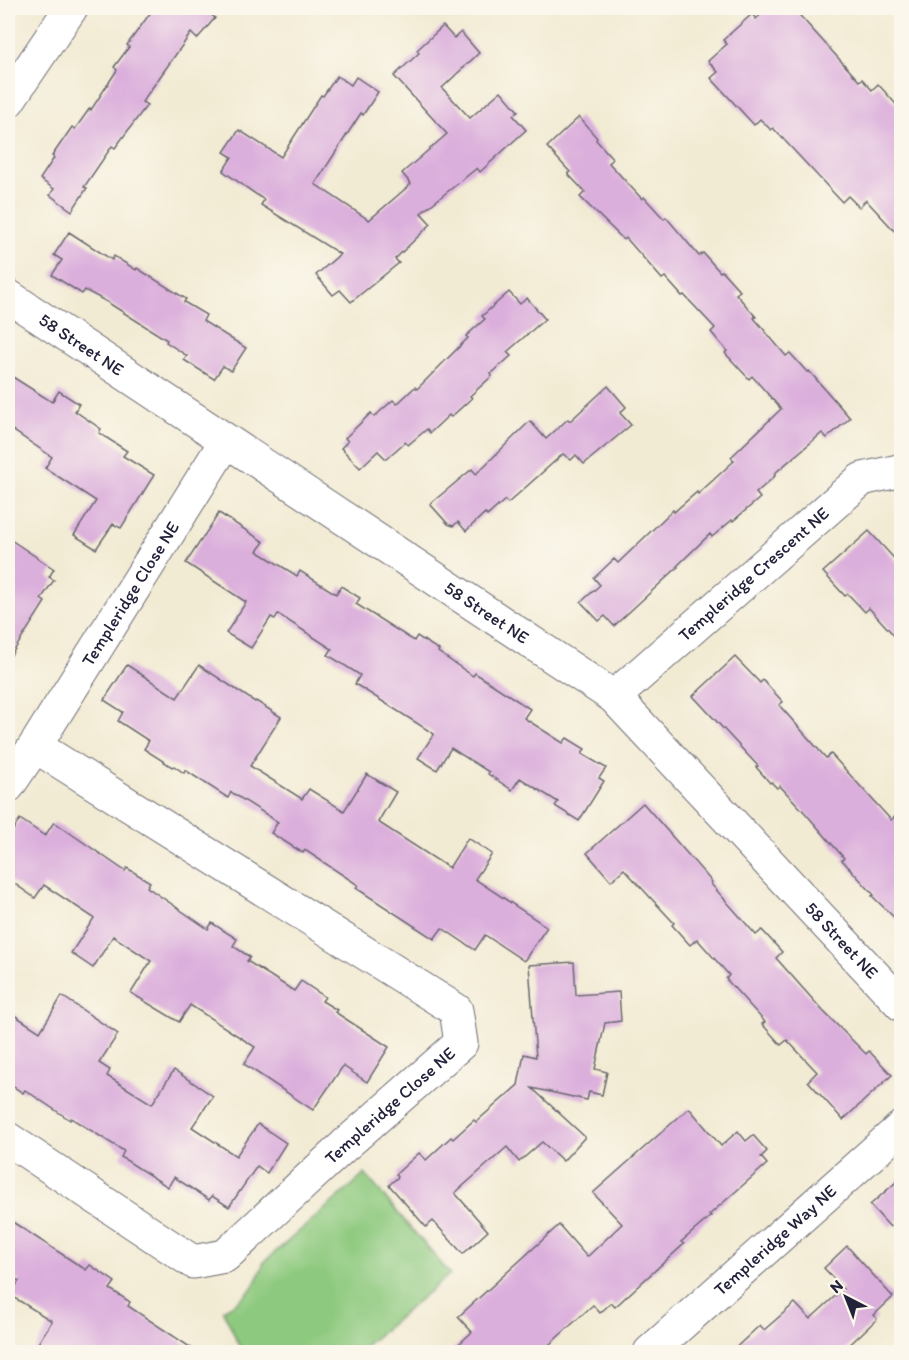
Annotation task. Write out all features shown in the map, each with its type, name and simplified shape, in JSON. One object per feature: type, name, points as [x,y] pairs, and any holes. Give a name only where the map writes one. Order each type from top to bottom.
[{"type":"street","points":[[8,101],[71,8]]},
{"type":"street","name":"58 Street NE","points":[[8,296],[614,697],[902,1005]]},
{"type":"street","name":"Templeridge Close NE","points":[[8,786],[226,441]]},
{"type":"street","name":"Templeridge Crescent NE","points":[[614,697],[862,479],[898,471],[902,474]]},
{"type":"street","name":"Templeridge Close NE","points":[[8,1139],[193,1262],[225,1256],[345,1145],[461,1043],[456,1010],[35,746]]},
{"type":"street","name":"Templeridge Way NE","points":[[650,1353],[902,1127]]},
{"type":"green space","points":[[365,1174],[450,1274],[358,1352],[242,1352],[223,1310],[245,1296],[257,1279],[264,1262]]},
{"type":"building","points":[[154,8],[209,8],[207,11],[215,18],[197,39],[191,33],[142,102],[147,105],[115,148],[112,146],[84,187],[87,188],[72,211],[50,195],[54,189],[40,179],[54,158],[52,156],[72,127],[75,129],[90,108],[91,110],[117,70],[114,67],[129,47],[127,45]]},
{"type":"building","points":[[768,8],[793,8],[859,81],[862,79],[872,90],[878,84],[902,111],[902,239],[866,200],[859,207],[848,196],[842,202],[773,128],[771,130],[760,119],[754,125],[711,78],[718,72],[708,61],[727,44],[723,40],[752,14],[756,19]]},
{"type":"building","points":[[443,26],[454,38],[461,32],[479,53],[442,88],[470,118],[501,91],[518,111],[513,115],[526,130],[480,172],[477,168],[421,213],[431,224],[395,259],[399,263],[351,302],[340,290],[333,295],[316,275],[340,254],[261,205],[264,200],[223,171],[232,157],[224,152],[239,130],[281,157],[321,95],[323,96],[337,76],[351,85],[356,77],[378,92],[363,115],[361,113],[315,184],[369,220],[411,184],[402,173],[447,134],[394,76]]},
{"type":"building","points":[[579,117],[613,159],[609,163],[642,199],[644,197],[664,219],[666,217],[699,256],[703,253],[720,272],[722,271],[740,291],[736,294],[756,317],[754,318],[786,356],[790,353],[807,372],[809,371],[850,418],[827,438],[822,433],[774,474],[775,476],[756,493],[760,498],[712,537],[710,534],[614,626],[605,616],[599,621],[581,602],[600,585],[594,578],[614,559],[618,563],[673,510],[674,512],[697,492],[698,494],[734,461],[731,457],[781,409],[752,376],[749,379],[725,353],[727,351],[711,332],[715,328],[684,295],[682,296],[665,277],[662,279],[626,238],[624,240],[580,197],[585,192],[547,147]]},
{"type":"building","points":[[69,232],[112,260],[114,256],[136,270],[137,268],[186,299],[184,302],[206,315],[203,321],[246,348],[231,371],[223,366],[214,379],[184,360],[187,356],[166,342],[167,340],[107,302],[85,290],[82,294],[52,275],[62,260],[54,255]]},
{"type":"building","points":[[509,292],[520,304],[527,298],[545,319],[507,352],[511,356],[451,417],[449,415],[430,433],[427,429],[408,445],[405,442],[386,459],[378,451],[360,468],[341,448],[348,441],[345,438],[371,413],[374,417],[393,400],[397,404],[415,387],[417,389],[485,319],[482,316]]},
{"type":"building","points":[[8,374],[52,402],[59,391],[79,404],[75,411],[101,429],[99,433],[127,451],[123,456],[154,475],[121,528],[113,524],[96,549],[74,535],[96,501],[45,468],[52,457],[8,427]]},
{"type":"building","points":[[608,386],[626,407],[620,413],[631,425],[584,464],[576,455],[571,460],[563,454],[508,503],[505,500],[487,516],[485,513],[466,531],[458,522],[453,526],[448,524],[430,504],[472,469],[476,474],[530,421],[546,439],[568,419],[570,421]]},
{"type":"building","points":[[219,513],[264,542],[257,551],[297,576],[300,571],[336,594],[341,586],[360,598],[356,604],[414,641],[417,636],[473,676],[475,673],[530,709],[524,718],[563,743],[567,738],[585,749],[582,754],[606,768],[599,778],[604,781],[579,821],[555,806],[558,802],[520,778],[512,790],[451,748],[437,770],[418,758],[434,734],[355,684],[360,675],[328,655],[332,649],[278,614],[275,619],[271,617],[251,648],[226,633],[246,602],[186,563]]},
{"type":"building","points":[[869,531],[902,567],[902,644],[869,608],[865,612],[848,594],[845,596],[823,572]]},
{"type":"building","points":[[8,538],[54,569],[49,577],[54,580],[41,599],[45,602],[8,660]]},
{"type":"building","points":[[735,657],[760,683],[763,680],[783,702],[779,705],[826,758],[831,754],[891,820],[902,811],[902,925],[872,896],[874,895],[842,860],[844,858],[806,814],[780,786],[777,788],[770,783],[756,767],[758,766],[693,696]]},
{"type":"building","points":[[127,665],[177,698],[199,665],[281,717],[250,766],[302,799],[309,789],[344,811],[367,774],[396,792],[378,822],[449,868],[468,838],[492,854],[475,879],[547,927],[524,961],[485,935],[475,950],[442,928],[434,939],[356,888],[358,885],[305,850],[303,853],[271,833],[278,822],[231,792],[228,798],[185,770],[184,773],[172,767],[144,749],[149,741],[118,721],[123,712],[104,700]]},
{"type":"building","points":[[643,803],[756,935],[762,930],[782,952],[776,958],[823,1011],[866,1054],[869,1051],[892,1075],[843,1120],[808,1081],[817,1072],[787,1040],[781,1045],[762,1024],[765,1022],[726,979],[729,975],[697,939],[690,945],[672,925],[674,923],[624,869],[611,881],[587,853]]},
{"type":"building","points":[[20,819],[45,836],[54,822],[125,871],[127,868],[150,882],[147,887],[208,929],[212,923],[237,939],[233,946],[250,957],[247,961],[294,991],[301,981],[325,997],[322,1001],[337,1010],[335,1012],[389,1047],[367,1082],[343,1066],[313,1110],[244,1064],[255,1047],[190,1005],[179,1022],[131,993],[151,961],[113,936],[93,968],[71,953],[94,918],[44,885],[35,898],[8,879],[8,838]]},
{"type":"building","points":[[574,962],[576,995],[619,992],[621,1021],[605,1023],[595,1069],[607,1072],[602,1095],[589,1092],[587,1100],[532,1088],[585,1137],[563,1161],[542,1142],[519,1162],[507,1147],[455,1193],[488,1231],[463,1254],[433,1221],[426,1227],[389,1185],[398,1177],[396,1174],[419,1153],[426,1160],[451,1137],[453,1139],[474,1120],[476,1122],[518,1085],[524,1054],[536,1057],[529,965]]},
{"type":"building","points":[[62,996],[118,1034],[99,1063],[110,1070],[107,1076],[152,1104],[174,1070],[213,1096],[192,1127],[236,1156],[258,1124],[286,1143],[267,1173],[257,1166],[229,1207],[212,1196],[209,1200],[174,1177],[168,1187],[121,1157],[124,1151],[71,1118],[70,1120],[25,1090],[23,1093],[8,1083],[8,1011],[40,1032]]},
{"type":"building","points":[[689,1108],[721,1146],[738,1131],[746,1141],[753,1135],[767,1151],[761,1157],[767,1164],[709,1215],[711,1216],[681,1242],[684,1244],[615,1307],[611,1303],[600,1313],[593,1305],[540,1353],[449,1353],[472,1332],[458,1317],[559,1225],[587,1257],[622,1224],[593,1193]]},
{"type":"building","points":[[902,1177],[902,1217],[890,1227],[870,1205]]},
{"type":"building","points":[[8,1219],[86,1270],[90,1265],[115,1282],[110,1289],[130,1302],[128,1306],[199,1353],[32,1353],[52,1321],[10,1295],[19,1281],[8,1274]]},
{"type":"building","points":[[847,1246],[893,1297],[874,1315],[877,1319],[841,1353],[730,1353],[760,1325],[764,1330],[795,1303],[810,1319],[843,1289],[824,1268]]}]
